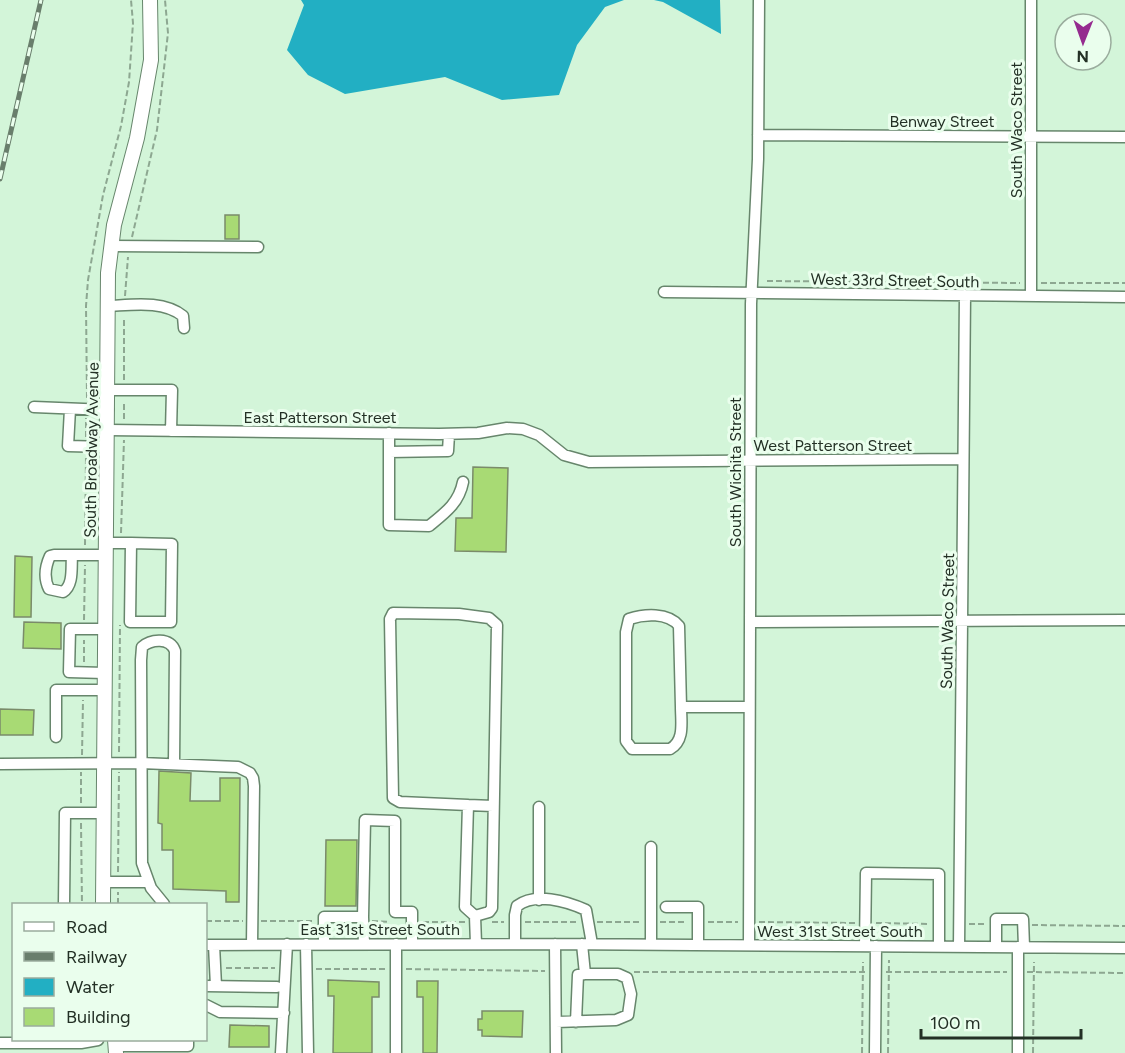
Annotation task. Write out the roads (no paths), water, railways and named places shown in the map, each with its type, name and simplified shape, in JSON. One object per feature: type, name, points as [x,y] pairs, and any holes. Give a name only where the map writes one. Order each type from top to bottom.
[{"type":"main road","name":"South Broadway Avenue","points":[[103,903],[104,629],[108,306],[111,246],[137,138],[151,60],[150,0]]},
{"type":"street","name":"South Wichita Street","points":[[749,945],[749,460],[751,293],[758,135],[759,0]]},
{"type":"street","name":"South Waco Street","points":[[1030,296],[1031,0]]},
{"type":"street","name":"Benway Street","points":[[758,135],[1125,137]]},
{"type":"street","points":[[111,246],[258,247]]},
{"type":"street","name":"West 33rd Street South","points":[[664,292],[1125,297]]},
{"type":"street","name":"South Waco Street","points":[[959,946],[965,295]]},
{"type":"street","points":[[108,306],[160,305],[174,309],[183,316],[184,328]]},
{"type":"street","points":[[108,390],[172,390],[171,431]]},
{"type":"street","points":[[34,407],[108,410]]},
{"type":"street","points":[[70,409],[68,446],[107,447]]},
{"type":"street","name":"East Patterson Street","points":[[108,430],[449,434],[478,433],[507,428],[531,431]]},
{"type":"street","name":"West Patterson Street","points":[[531,431],[564,454],[589,462],[963,459]]},
{"type":"street","points":[[389,433],[389,525],[429,526],[447,511],[460,495],[463,482]]},
{"type":"street","points":[[389,452],[448,451],[449,434]]},
{"type":"street","points":[[72,555],[126,543],[171,544],[171,622],[130,622],[126,543]]},
{"type":"street","points":[[475,919],[492,909],[496,625],[489,618],[479,616],[393,613],[390,619],[393,798],[400,802],[493,806]]},
{"type":"street","points":[[664,616],[673,619],[679,626],[681,707],[681,734],[674,748],[638,750],[628,746],[626,741],[626,632],[629,619],[664,616]]},
{"type":"street","points":[[750,622],[1125,620]]},
{"type":"street","points":[[104,629],[70,629],[69,672],[104,672]]},
{"type":"street","points":[[163,903],[148,882],[142,862],[142,647],[146,643],[168,642],[175,651],[174,763]]},
{"type":"street","points":[[56,737],[56,690],[104,690]]},
{"type":"street","points":[[681,707],[749,707]]},
{"type":"street","points":[[0,764],[174,763],[238,767],[250,773],[253,778],[252,944]]},
{"type":"street","points":[[468,805],[465,907],[475,919],[476,944]]},
{"type":"street","points":[[539,807],[539,900]]},
{"type":"street","points":[[64,903],[65,813],[104,813]]},
{"type":"street","points":[[364,944],[365,820],[395,821],[395,912],[412,912],[412,944]]},
{"type":"street","points":[[651,847],[651,944]]},
{"type":"street","points":[[875,1053],[876,972],[866,923],[866,873],[939,874],[939,946]]},
{"type":"street","points":[[939,877],[960,877]]},
{"type":"street","points":[[103,882],[148,882]]},
{"type":"street","points":[[515,944],[516,906],[524,900],[569,902],[586,910],[588,922],[585,974]]},
{"type":"street","points":[[666,907],[698,907],[698,945]]},
{"type":"street","points":[[939,909],[960,909]]},
{"type":"street","points":[[324,944],[324,917],[363,919]]},
{"type":"street","points":[[996,947],[996,919],[1023,919],[1018,972],[1018,1053]]},
{"type":"street","points":[[281,1053],[287,944]]},
{"type":"street","points":[[306,944],[308,1053]]},
{"type":"street","points":[[396,944],[396,1053]]},
{"type":"street","points":[[555,944],[556,1053]]},
{"type":"street","name":"East 31st Street South","points":[[210,945],[555,944]]},
{"type":"street","name":"West 31st Street South","points":[[555,944],[1125,948]]},
{"type":"street","points":[[210,945],[215,968],[211,986],[277,987]]},
{"type":"street","points":[[556,1022],[576,1022],[616,1020],[628,1015],[631,994],[627,978],[618,974],[578,975],[576,1022]]},
{"type":"street","points":[[207,1006],[220,1012],[284,1013]]},
{"type":"street","points":[[0,1043],[90,1041]]},
{"type":"street","points":[[115,1046],[189,1046],[188,1041]]},
{"type":"water","points":[[301,0],[624,0],[605,7],[577,45],[559,95],[502,100],[445,77],[345,94],[308,75],[287,50],[304,5]]},
{"type":"water","points":[[654,0],[720,0],[721,34],[663,2]]},
{"type":"railway","points":[[0,179],[41,0]]}]
